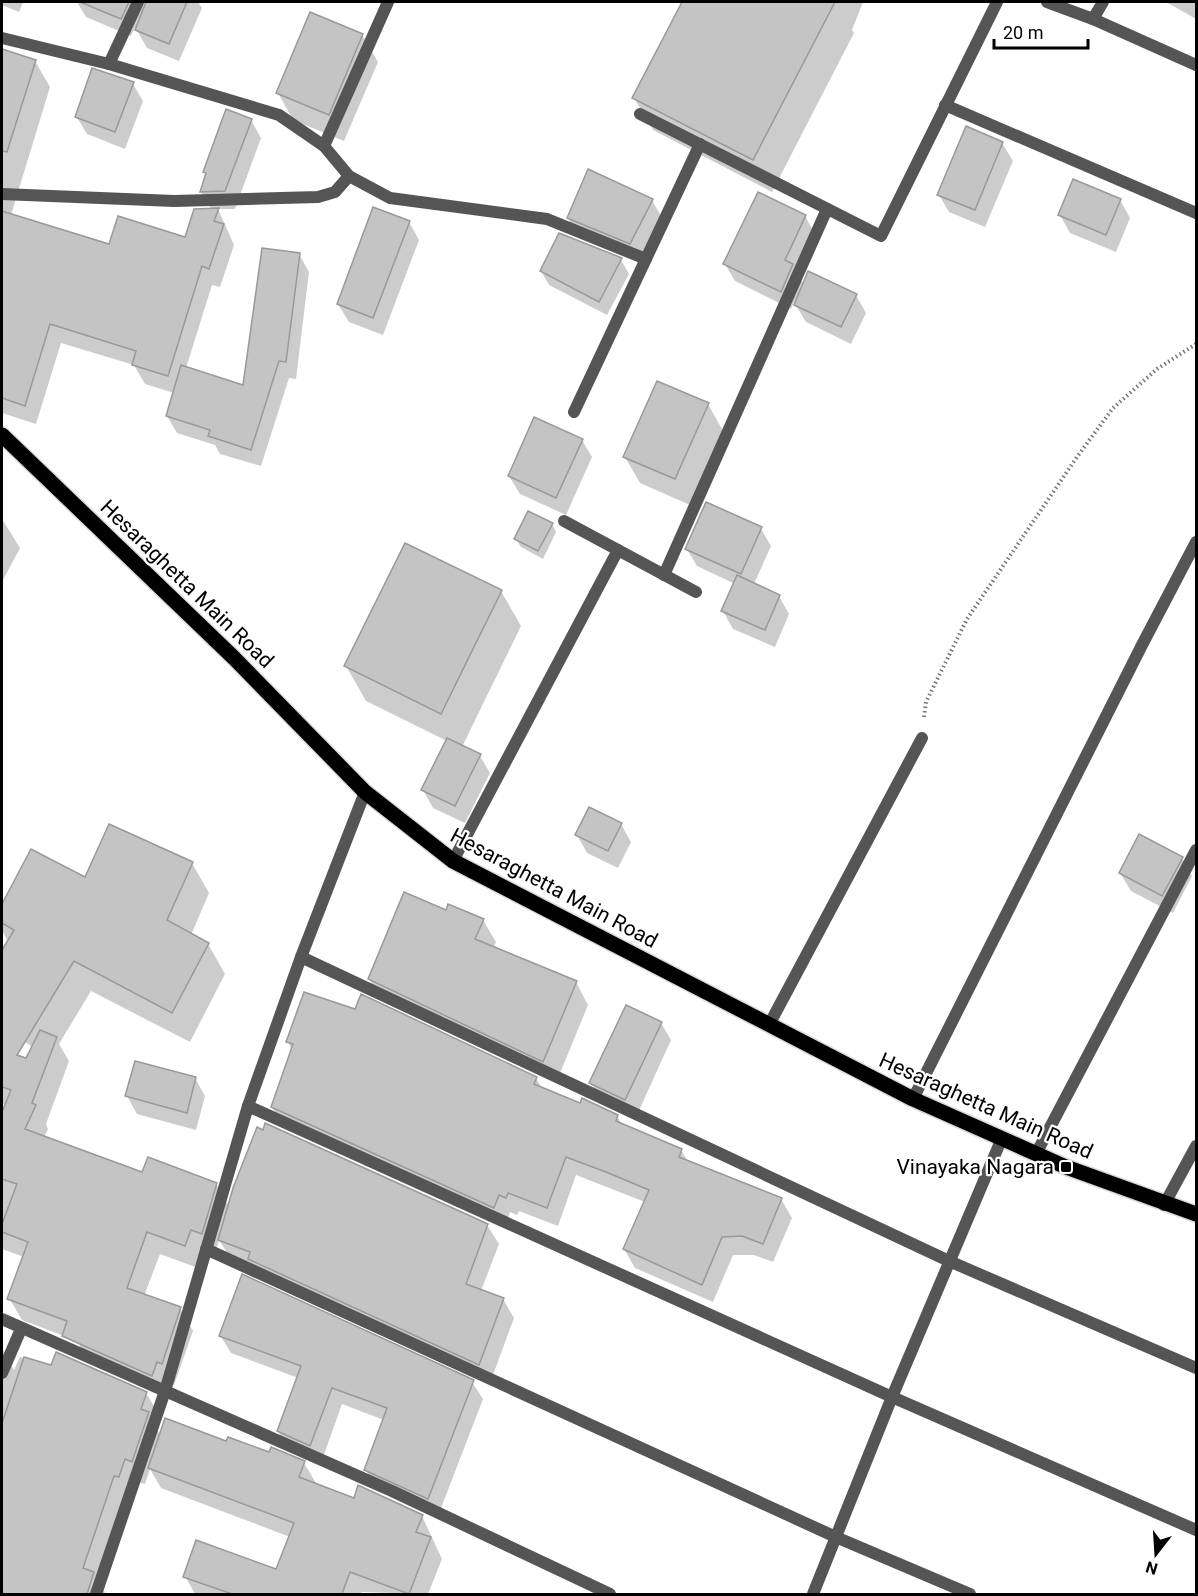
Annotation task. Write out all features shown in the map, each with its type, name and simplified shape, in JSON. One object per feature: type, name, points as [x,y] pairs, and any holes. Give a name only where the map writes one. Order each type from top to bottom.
[{"type":"main road","name":"Hesaraghetta Main Road","points":[[2,435],[234,658],[365,792],[453,861],[913,1099],[1036,1154],[1164,1204],[1197,1214]]},
{"type":"street","points":[[109,64],[138,2]]},
{"type":"street","points":[[324,146],[388,2]]},
{"type":"street","points":[[640,114],[881,236],[997,2]]},
{"type":"street","points":[[1047,2],[1093,19],[1197,65]]},
{"type":"street","points":[[1093,19],[1103,2]]},
{"type":"street","points":[[2,38],[109,64],[279,115],[324,146],[349,176],[390,198],[548,219],[646,259]]},
{"type":"street","points":[[945,105],[1197,213]]},
{"type":"street","points":[[574,412],[700,144]]},
{"type":"street","points":[[2,194],[174,201],[318,197],[335,192],[349,176]]},
{"type":"street","points":[[664,575],[827,209]]},
{"type":"street","points":[[564,521],[696,592]]},
{"type":"street","points":[[913,1099],[1142,645],[1197,542]]},
{"type":"street","points":[[453,861],[618,550]]},
{"type":"street","points":[[769,1025],[921,738]]},
{"type":"street","points":[[96,1594],[165,1391],[248,1106],[301,957],[365,792]]},
{"type":"street","points":[[1036,1154],[1197,850]]},
{"type":"street","points":[[301,957],[949,1261],[1197,1368]]},
{"type":"street","points":[[248,1106],[892,1397],[1197,1530]]},
{"type":"street","points":[[813,1594],[838,1538],[892,1397],[1002,1138]]},
{"type":"street","points":[[1164,1204],[1197,1146]]},
{"type":"street","points":[[206,1250],[838,1538],[970,1594]]},
{"type":"street","points":[[2,1320],[392,1491],[610,1594]]},
{"type":"street","points":[[2,1373],[21,1329]]},
{"type":"path","points":[[921,738],[926,702],[967,620],[1077,457],[1113,408],[1157,369],[1197,344]]},
{"type":"building","points":[[80,2],[129,2],[121,19]]},
{"type":"building","points":[[146,2],[187,2],[169,44],[135,30]]},
{"type":"building","points":[[682,2],[835,2],[753,160],[632,98]]},
{"type":"building","points":[[310,12],[363,34],[329,115],[276,93]]},
{"type":"building","points":[[2,49],[36,60],[7,152],[2,151]]},
{"type":"building","points":[[92,68],[134,82],[115,132],[75,117]]},
{"type":"building","points":[[226,109],[252,119],[225,191],[200,192],[206,173],[203,172]]},
{"type":"building","points":[[966,126],[1003,142],[975,210],[937,195]]},
{"type":"building","points":[[588,169],[653,199],[630,244],[567,218]]},
{"type":"building","points":[[1073,179],[1121,199],[1106,235],[1058,215]]},
{"type":"building","points":[[758,192],[806,215],[785,260],[793,264],[781,292],[723,264]]},
{"type":"building","points":[[373,207],[410,221],[373,318],[337,304]]},
{"type":"building","points":[[219,208],[214,221],[224,224],[209,269],[202,266],[168,376],[132,365],[136,351],[50,324],[25,406],[2,398],[2,211],[109,244],[118,216],[185,237],[194,209]]},
{"type":"building","points":[[559,233],[622,258],[599,302],[540,271]]},
{"type":"building","points":[[262,248],[300,253],[286,362],[279,361],[251,450],[208,436],[210,430],[166,416],[181,365],[243,385]]},
{"type":"building","points":[[808,271],[857,294],[841,327],[794,305]]},
{"type":"building","points":[[657,381],[709,403],[675,479],[623,457]]},
{"type":"building","points":[[534,417],[583,439],[556,498],[508,476]]},
{"type":"building","points":[[706,502],[762,527],[741,574],[685,549]]},
{"type":"building","points":[[528,511],[553,523],[538,551],[514,539]]},
{"type":"building","points":[[405,543],[502,590],[441,714],[344,666]]},
{"type":"building","points":[[737,575],[780,595],[765,630],[721,611]]},
{"type":"building","points":[[447,738],[481,754],[455,806],[421,790]]},
{"type":"building","points":[[589,807],[622,823],[608,851],[575,835]]},
{"type":"building","points":[[109,824],[193,862],[167,920],[209,943],[172,1013],[74,961],[17,1055],[26,1058],[40,1030],[57,1037],[32,1103],[36,1105],[25,1129],[142,1172],[148,1157],[217,1183],[202,1234],[191,1230],[185,1246],[147,1232],[127,1288],[181,1307],[162,1364],[157,1362],[152,1376],[62,1336],[67,1321],[7,1299],[28,1242],[2,1232],[2,1224],[17,1184],[2,1179],[2,1112],[11,1090],[2,1087],[2,950],[14,930],[2,923],[2,904],[31,849],[85,877]]},
{"type":"building","points":[[1139,834],[1183,857],[1162,896],[1119,873]]},
{"type":"building","points":[[404,892],[446,910],[448,904],[484,919],[475,939],[577,981],[543,1062],[368,979]]},
{"type":"building","points":[[304,992],[355,1009],[361,994],[537,1077],[534,1084],[580,1103],[582,1098],[618,1115],[616,1121],[682,1149],[679,1157],[782,1198],[763,1244],[742,1236],[722,1237],[702,1285],[623,1249],[649,1190],[606,1172],[566,1157],[547,1208],[508,1193],[506,1198],[499,1195],[494,1208],[271,1107],[293,1044],[286,1042]]},
{"type":"building","points":[[626,1005],[662,1022],[625,1100],[589,1083]]},
{"type":"building","points":[[135,1061],[196,1077],[187,1113],[125,1096]]},
{"type":"building","points":[[265,1123],[488,1224],[466,1284],[504,1298],[479,1365],[248,1259],[250,1252],[218,1240],[233,1188],[257,1127],[263,1130]]},
{"type":"building","points":[[242,1274],[474,1380],[428,1499],[364,1470],[387,1408],[332,1388],[310,1446],[277,1431],[301,1366],[219,1336]]},
{"type":"building","points":[[56,1352],[147,1392],[141,1409],[149,1412],[132,1462],[125,1459],[119,1477],[114,1476],[83,1568],[94,1572],[87,1594],[2,1594],[2,1423],[24,1357],[51,1365]]},
{"type":"building","points":[[165,1418],[226,1441],[228,1437],[269,1452],[271,1447],[305,1461],[299,1477],[354,1498],[358,1485],[423,1515],[416,1532],[431,1537],[409,1594],[350,1572],[342,1594],[232,1594],[183,1577],[196,1540],[276,1569],[294,1523],[148,1468]]},
{"type":"place","name":"Vinayaka Nagara","points":[[1066,1167]]}]
